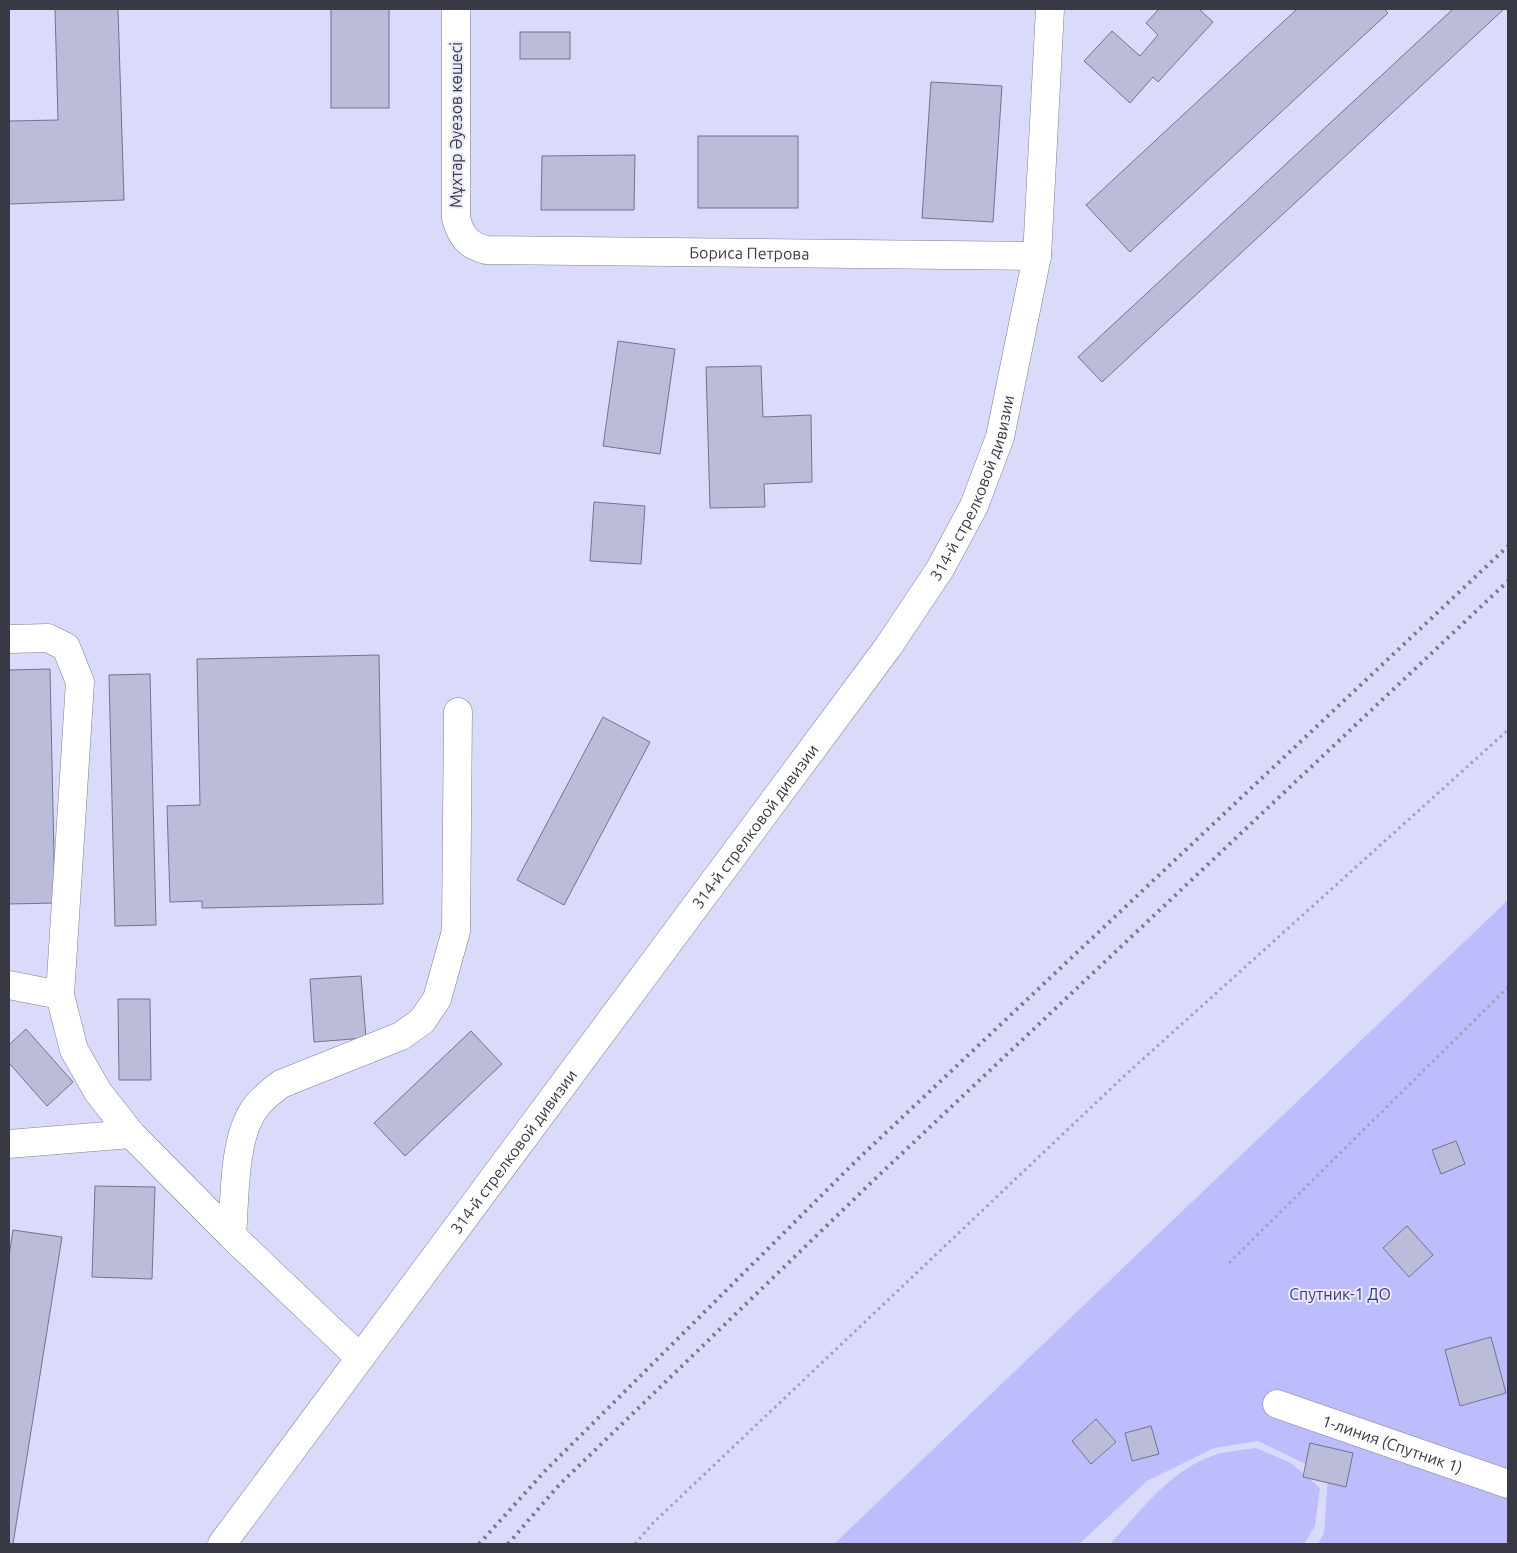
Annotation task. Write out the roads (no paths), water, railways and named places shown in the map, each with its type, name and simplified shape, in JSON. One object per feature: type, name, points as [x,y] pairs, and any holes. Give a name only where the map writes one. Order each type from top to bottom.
[{"type":"street","name":"Мұхтар Әуезов көшесі","points":[[456,9],[456,218],[464,239]]},
{"type":"street","name":"314-й стрелковой дивизии","points":[[222,1544],[882,655],[940,569],[974,506],[1000,437],[1037,256],[1050,9]]},
{"type":"street","name":"Бориса Петрова","points":[[464,239],[474,246],[486,250],[1037,256]]},
{"type":"street","points":[[9,639],[48,638],[66,647],[80,682],[60,995],[74,1050],[98,1092],[131,1134],[232,1236],[359,1357]]},
{"type":"street","points":[[232,1236],[240,1151],[252,1112],[267,1095],[281,1084],[401,1036],[422,1020],[437,999],[456,930],[458,712]]},
{"type":"street","points":[[9,985],[60,995]]},
{"type":"street","points":[[9,1144],[131,1134]]},
{"type":"street","name":"1-линия (Спутник 1)","points":[[1277,1404],[1508,1484]]},
{"type":"railway","points":[[479,1544],[545,1471],[858,1159],[1508,546]]},
{"type":"railway","points":[[508,1544],[559,1485],[876,1178],[1508,581]]},
{"type":"park label","name":"Спутник-1 ДО","points":[[1340,1294]]}]
